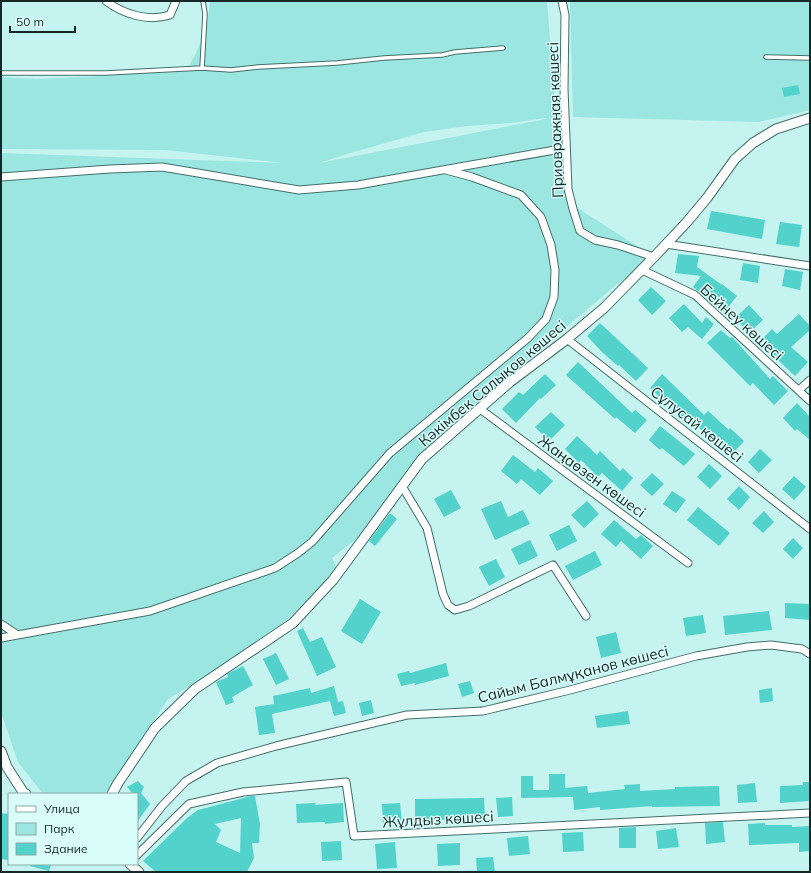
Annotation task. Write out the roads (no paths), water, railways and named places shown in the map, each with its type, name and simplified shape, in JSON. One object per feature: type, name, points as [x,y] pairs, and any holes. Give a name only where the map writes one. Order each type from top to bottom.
[{"type":"street","points":[[106,1],[125,13],[156,17],[170,15],[176,1]]},
{"type":"street","name":"Приовражная көшесі","points":[[562,1],[565,15],[564,88],[566,148],[568,189],[572,209],[580,231],[595,240],[618,245],[654,257]]},
{"type":"street","name":"Кәкімбек Салықов көшесі","points":[[113,793],[155,728],[195,689],[293,623],[333,580],[422,460],[510,382],[567,339],[604,308],[666,244],[707,198],[735,158],[753,142],[776,129],[810,118]]},
{"type":"street","points":[[1,177],[110,169],[162,167],[299,190],[358,185],[566,148]]},
{"type":"street","points":[[1,638],[16,634],[150,611],[275,568],[312,542],[390,453],[528,338],[546,319],[554,297],[555,270],[551,245],[541,217],[521,195],[472,177],[446,170]]},
{"type":"street","points":[[666,244],[810,266]]},
{"type":"street","name":"Бейнеу көшесі","points":[[642,270],[695,295],[810,400]]},
{"type":"street","name":"Сұлусай көшесі","points":[[567,339],[810,528]]},
{"type":"street","points":[[799,390],[810,380]]},
{"type":"street","name":"Жаңаөзен көшесі","points":[[480,409],[688,563]]},
{"type":"street","points":[[402,486],[427,528],[443,594],[448,605],[456,610],[469,606],[553,565],[586,616]]},
{"type":"street","points":[[1,624],[16,634]]},
{"type":"street","name":"Сайым Балмұқанов көшесі","points":[[138,837],[162,806],[186,781],[217,763],[276,746],[407,715],[483,711],[570,690],[696,656],[771,645],[802,649],[810,654]]},
{"type":"street","points":[[1,751],[7,767],[24,793]]},
{"type":"street","name":"Жұлдыз көшесі","points":[[138,854],[190,804],[244,792],[346,782],[354,836],[810,813]]},
{"type":"street","points":[[131,865],[139,872]]},
{"type":"lane","points":[[202,68],[205,14],[203,1]]},
{"type":"lane","points":[[1,73],[106,73],[202,68],[231,70],[258,67],[337,63],[503,48]]},
{"type":"lane","points":[[766,57],[810,58]]}]
